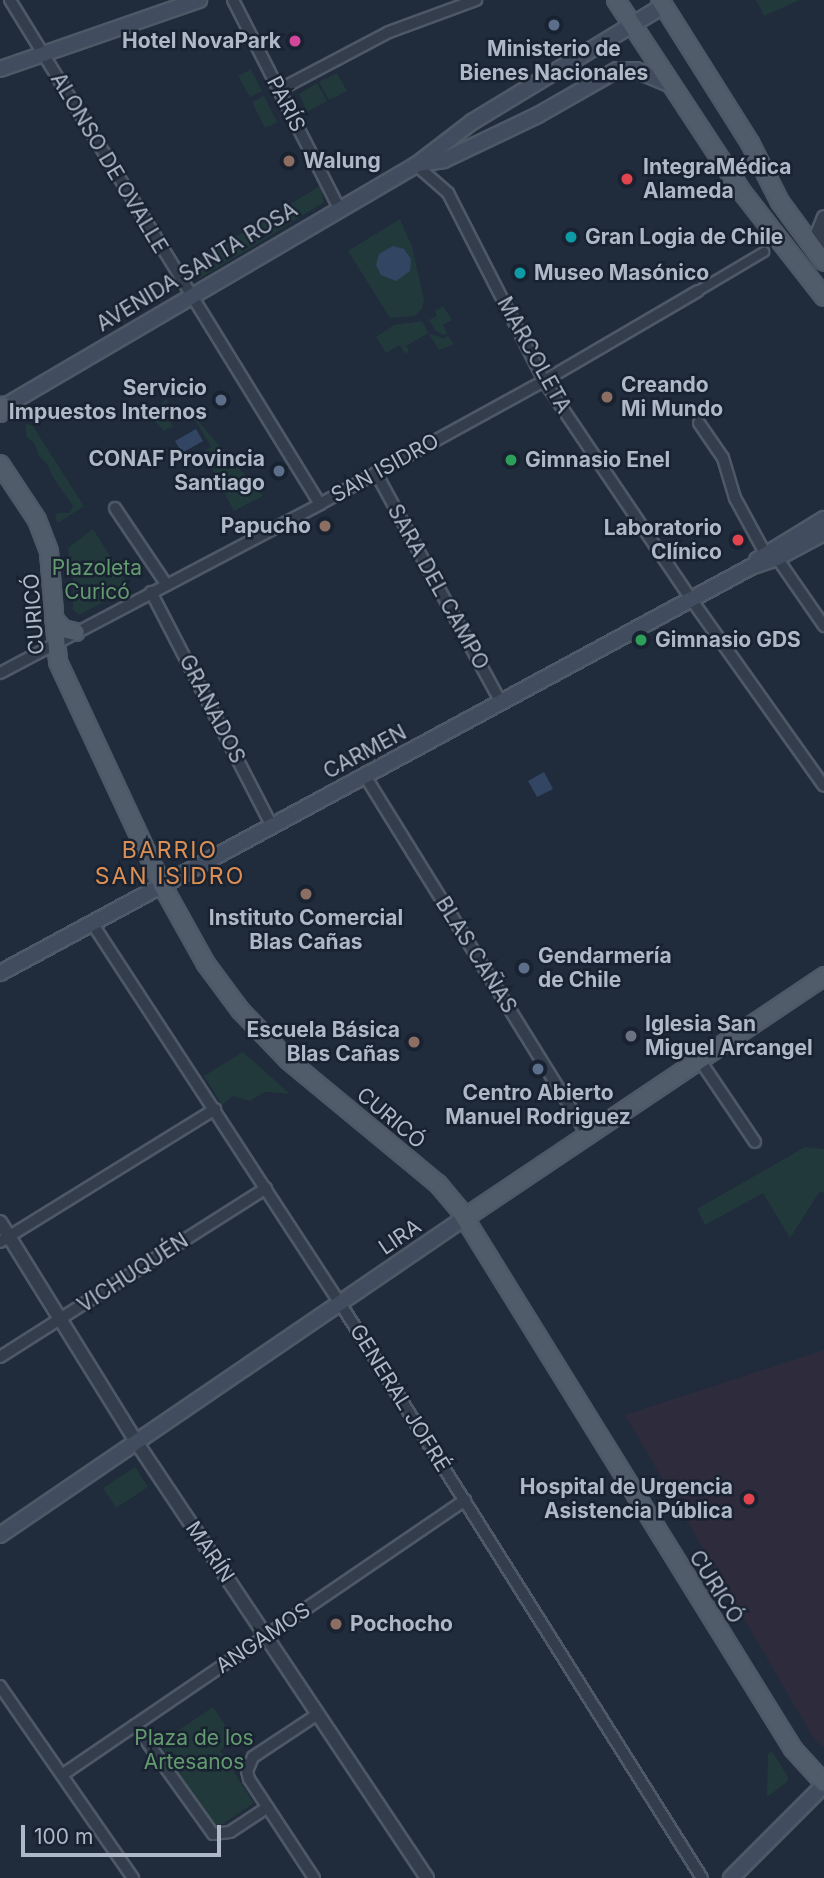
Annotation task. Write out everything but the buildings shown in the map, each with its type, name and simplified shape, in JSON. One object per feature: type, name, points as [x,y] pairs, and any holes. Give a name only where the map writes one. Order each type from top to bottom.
[{"type":"main road","points":[[0,69],[199,0]]},
{"type":"main road","points":[[616,0],[742,192],[824,297]]},
{"type":"main road","points":[[666,2],[750,143],[780,202],[821,258]]},
{"type":"main road","name":"AVENIDA SANTA ROSA","points":[[1,409],[416,164],[472,122],[666,2]]},
{"type":"main road","name":"AVENIDA SANTA ROSA","points":[[416,164],[444,160],[538,116],[617,70],[636,70],[669,84]]},
{"type":"main road","name":"CURICÓ","points":[[0,464],[44,536],[52,569],[54,643],[58,662],[162,885],[206,964],[268,1041],[438,1184],[466,1217],[793,1749],[824,1784]]},
{"type":"main road","name":"CARMEN","points":[[771,556],[824,519]]},
{"type":"main road","name":"CARMEN","points":[[0,973],[771,556],[824,533]]},
{"type":"main road","points":[[54,619],[63,629],[76,632]]},
{"type":"main road","name":"LIRA","points":[[0,1535],[824,976]]},
{"type":"main road","points":[[731,1878],[824,1784]]},
{"type":"street","name":"ALONSO DE OVALLE","points":[[10,0],[320,503]]},
{"type":"street","name":"PARÍS","points":[[233,0],[339,208]]},
{"type":"street","points":[[279,90],[389,32],[476,0]]},
{"type":"street","name":"MARCOLETA","points":[[416,164],[448,193],[544,381],[691,599],[824,786]]},
{"type":"street","points":[[821,258],[817,232],[824,217]]},
{"type":"street","name":"SAN ISIDRO","points":[[0,673],[544,381],[764,253]]},
{"type":"street","points":[[699,423],[718,448],[735,498],[771,556],[824,626]]},
{"type":"street","name":"SARA DEL CAMPO","points":[[376,473],[501,702]]},
{"type":"street","points":[[115,508],[166,584]]},
{"type":"street","name":"GRANADOS","points":[[151,592],[272,826]]},
{"type":"street","name":"BLAS CAÑAS","points":[[365,776],[588,1135]]},
{"type":"street","name":"GENERAL JOFRÉ","points":[[92,923],[340,1303],[702,1878]]},
{"type":"street","points":[[699,1059],[755,1142]]},
{"type":"street","points":[[4,1239],[215,1109]]},
{"type":"street","name":"VICHUQUÉN","points":[[0,1357],[266,1188]]},
{"type":"street","name":"MARÍN","points":[[0,1222],[4,1239],[427,1878]]},
{"type":"street","name":"ANGAMOS","points":[[62,1775],[465,1500]]},
{"type":"street","points":[[0,1686],[133,1878]]},
{"type":"street","points":[[314,1878],[249,1779],[249,1762],[318,1714]]},
{"type":"street","points":[[135,1725],[213,1834],[230,1832],[268,1807]]},
{"type":"shaded area","name":"Hospital de Urgencia Asistencia Pública","points":[[824,1350],[824,1747],[814,1739],[625,1415]]},
{"type":"green space","points":[[756,0],[800,0],[764,16]]},
{"type":"green space","points":[[251,69],[262,91],[250,97],[238,76]]},
{"type":"green space","points":[[337,73],[347,91],[329,100],[319,82]]},
{"type":"green space","points":[[317,83],[327,101],[307,112],[299,94]]},
{"type":"green space","points":[[264,96],[277,122],[265,128],[252,102]]},
{"type":"green space","points":[[320,186],[324,202],[262,241],[200,278],[191,277],[182,269]]},
{"type":"green space","points":[[400,219],[412,247],[424,300],[422,309],[415,316],[390,318],[348,251]]},
{"type":"green space","points":[[443,306],[452,320],[443,325],[447,333],[443,335],[435,330],[429,320],[437,316],[435,311]]},
{"type":"green space","points":[[422,321],[428,333],[406,346],[409,351],[405,354],[400,345],[386,353],[376,337],[394,325]]},
{"type":"green space","points":[[428,333],[443,338],[448,336],[454,344],[439,350]]},
{"type":"green space","points":[[166,399],[169,402],[161,407],[173,426],[164,431],[149,415]]},
{"type":"green space","points":[[191,413],[263,496],[234,511],[204,454],[192,460],[194,465],[188,468],[185,462],[211,447]]},
{"type":"green space","points":[[26,424],[32,425],[84,506],[58,523],[55,518],[57,513],[69,513],[73,506],[52,476],[48,465],[39,456],[34,443],[26,436]]},
{"type":"green space","name":"Plazoleta Curicó","points":[[93,529],[130,588],[79,615],[73,610],[73,577],[68,548]]},
{"type":"green space","points":[[243,1052],[290,1094],[265,1092],[250,1101],[233,1096],[222,1105],[204,1076]]},
{"type":"green space","points":[[805,1147],[824,1149],[824,1193],[820,1191],[790,1238],[763,1193],[705,1225],[697,1209]]},
{"type":"green space","points":[[135,1467],[148,1487],[116,1508],[103,1488]]},
{"type":"green space","name":"Plaza de los Artesanos","points":[[213,1707],[235,1740],[220,1751],[254,1803],[215,1829],[159,1743]]},
{"type":"green space","points":[[772,1751],[788,1777],[787,1782],[767,1797],[768,1754]]},
{"type":"water","points":[[393,246],[404,249],[411,259],[410,271],[396,281],[381,275],[376,265],[379,254]]},
{"type":"water","points":[[196,429],[203,441],[182,453],[175,441]]},
{"type":"water","points":[[544,772],[553,789],[537,797],[528,781]]},
{"type":"place","name":"Ministerio de Bienes Nacionales","points":[[554,25]]},
{"type":"place","name":"Hotel NovaPark","points":[[295,41]]},
{"type":"place","name":"Walung","points":[[289,161]]},
{"type":"place","name":"IntegraMédica Alameda","points":[[627,179]]},
{"type":"place","name":"Gran Logia de Chile","points":[[571,237]]},
{"type":"place","name":"Museo Masónico","points":[[520,273]]},
{"type":"place","name":"Creando Mi Mundo","points":[[607,397]]},
{"type":"place","name":"Servicio Impuestos Internos","points":[[221,400]]},
{"type":"place","name":"Gimnasio Enel","points":[[511,460]]},
{"type":"place","name":"CONAF Provincia Santiago","points":[[279,471]]},
{"type":"place","name":"Papucho","points":[[325,526]]},
{"type":"place","name":"Laboratorio Clínico","points":[[738,540]]},
{"type":"place","name":"Gimnasio GDS","points":[[641,640]]},
{"type":"place","name":"Instituto Comercial Blas Cañas","points":[[306,894]]},
{"type":"place","name":"Gendarmería de Chile","points":[[524,968]]},
{"type":"place","name":"Iglesia San Miguel Arcangel","points":[[631,1036]]},
{"type":"place","name":"Escuela Básica Blas Cañas","points":[[414,1042]]},
{"type":"place","name":"Centro Abierto Manuel Rodriguez","points":[[538,1069]]},
{"type":"place","name":"Hospital de Urgencia Asistencia Pública","points":[[749,1499]]},
{"type":"place","name":"Pochocho","points":[[336,1624]]},
{"type":"district","name":"BARRIO SAN ISIDRO","points":[[170,863]]}]
